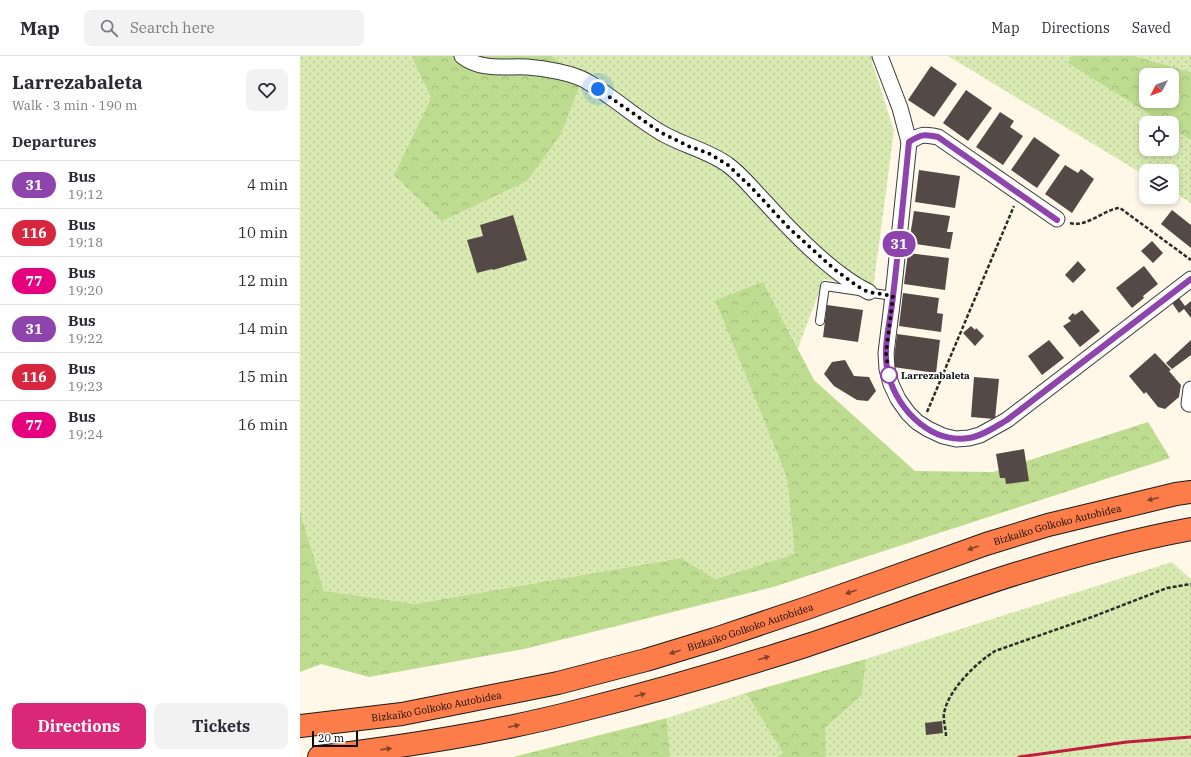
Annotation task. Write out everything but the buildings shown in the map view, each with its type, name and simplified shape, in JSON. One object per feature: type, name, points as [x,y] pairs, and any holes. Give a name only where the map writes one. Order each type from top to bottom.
[{"type":"highway","name":"Bizkaiko Golkoko Autobidea","points":[[300,726],[417,712],[558,683],[646,660],[715,639],[807,608],[986,544],[1048,525],[1176,494],[1191,492]]},
{"type":"highway","points":[[319,757],[400,747],[577,712],[681,684],[805,646],[1022,572],[1078,555],[1150,537],[1191,530]]},
{"type":"highway","points":[[1150,537],[1182,544],[1191,543]]},
{"type":"street","points":[[462,56],[482,65],[499,68],[527,67],[561,72],[586,81],[660,132],[688,146],[708,153],[728,165],[751,187],[789,228],[818,255],[857,286],[868,292]]},
{"type":"street","points":[[880,56],[900,108],[909,142],[886,353],[887,369],[891,384],[898,399],[908,413],[922,425],[943,436],[956,438],[968,438],[986,432],[1007,420],[1191,279]]},
{"type":"street","points":[[909,142],[918,136],[927,134],[938,137],[1057,220]]},
{"type":"lane","points":[[820,321],[825,286],[893,296]]},
{"type":"path","points":[[922,425],[1019,193]]},
{"type":"path","points":[[1057,220],[1074,224],[1085,222],[1114,208],[1120,208],[1191,260]]},
{"type":"path","points":[[946,736],[944,716],[946,706],[955,689],[983,658],[995,651],[1092,617],[1167,588],[1191,584]]},
{"type":"green space","points":[[300,56],[411,56],[431,98],[394,175],[582,79],[552,56],[876,56],[872,62],[894,131],[873,289],[824,279],[798,348],[763,283],[715,300],[787,478],[796,554],[714,579],[680,558],[408,605],[324,591],[300,511]]},
{"type":"green space","points":[[411,56],[552,56],[582,79],[561,134],[527,181],[442,221],[394,175],[431,98]]},
{"type":"green space","points":[[948,56],[1072,56],[1069,63],[1139,105],[1139,108],[1145,108],[1158,116],[1139,116],[1139,156],[1179,156],[1179,128],[1191,136],[1191,203],[1179,195],[1179,164],[1139,164],[1139,172]]},
{"type":"green space","points":[[1072,56],[1134,56],[1177,68],[1139,68],[1139,107],[1068,63]]},
{"type":"green space","points":[[1134,56],[1191,56],[1191,72]]},
{"type":"green space","points":[[1179,69],[1191,72],[1191,140],[1179,132],[1179,116],[1153,116],[1140,108],[1179,108]]},
{"type":"green space","points":[[763,282],[814,380],[915,471],[993,472],[1148,422],[1170,458],[773,587],[524,649],[369,677],[321,664],[300,672],[300,511],[324,591],[414,604],[681,558],[715,579],[795,554],[787,478],[715,300]]},
{"type":"green space","points":[[1172,562],[1191,579],[1191,757],[826,757],[825,728],[862,695],[866,659]]},
{"type":"green space","points":[[866,659],[862,695],[825,728],[826,757],[776,757],[783,753],[746,693]]},
{"type":"green space","points":[[746,693],[783,753],[776,757],[670,757],[667,718]]},
{"type":"green space","points":[[667,718],[670,757],[513,757]]},
{"type":"railway","points":[[1019,757],[1127,742],[1191,737]]},
{"type":"bus line","name":"31","points":[[1057,220],[938,137],[927,134],[918,136],[909,142],[886,353],[887,369],[891,384],[898,399],[908,413],[928,430],[943,436],[968,438],[980,435],[1007,420],[1191,279]]},
{"type":"place","name":"Larrezabaleta","points":[[889,375]]},
{"type":"route","points":[[598,89],[660,132],[688,146],[708,153],[728,165],[751,187],[789,228],[834,269],[857,286],[868,292],[893,296],[886,353],[889,375]]}]
